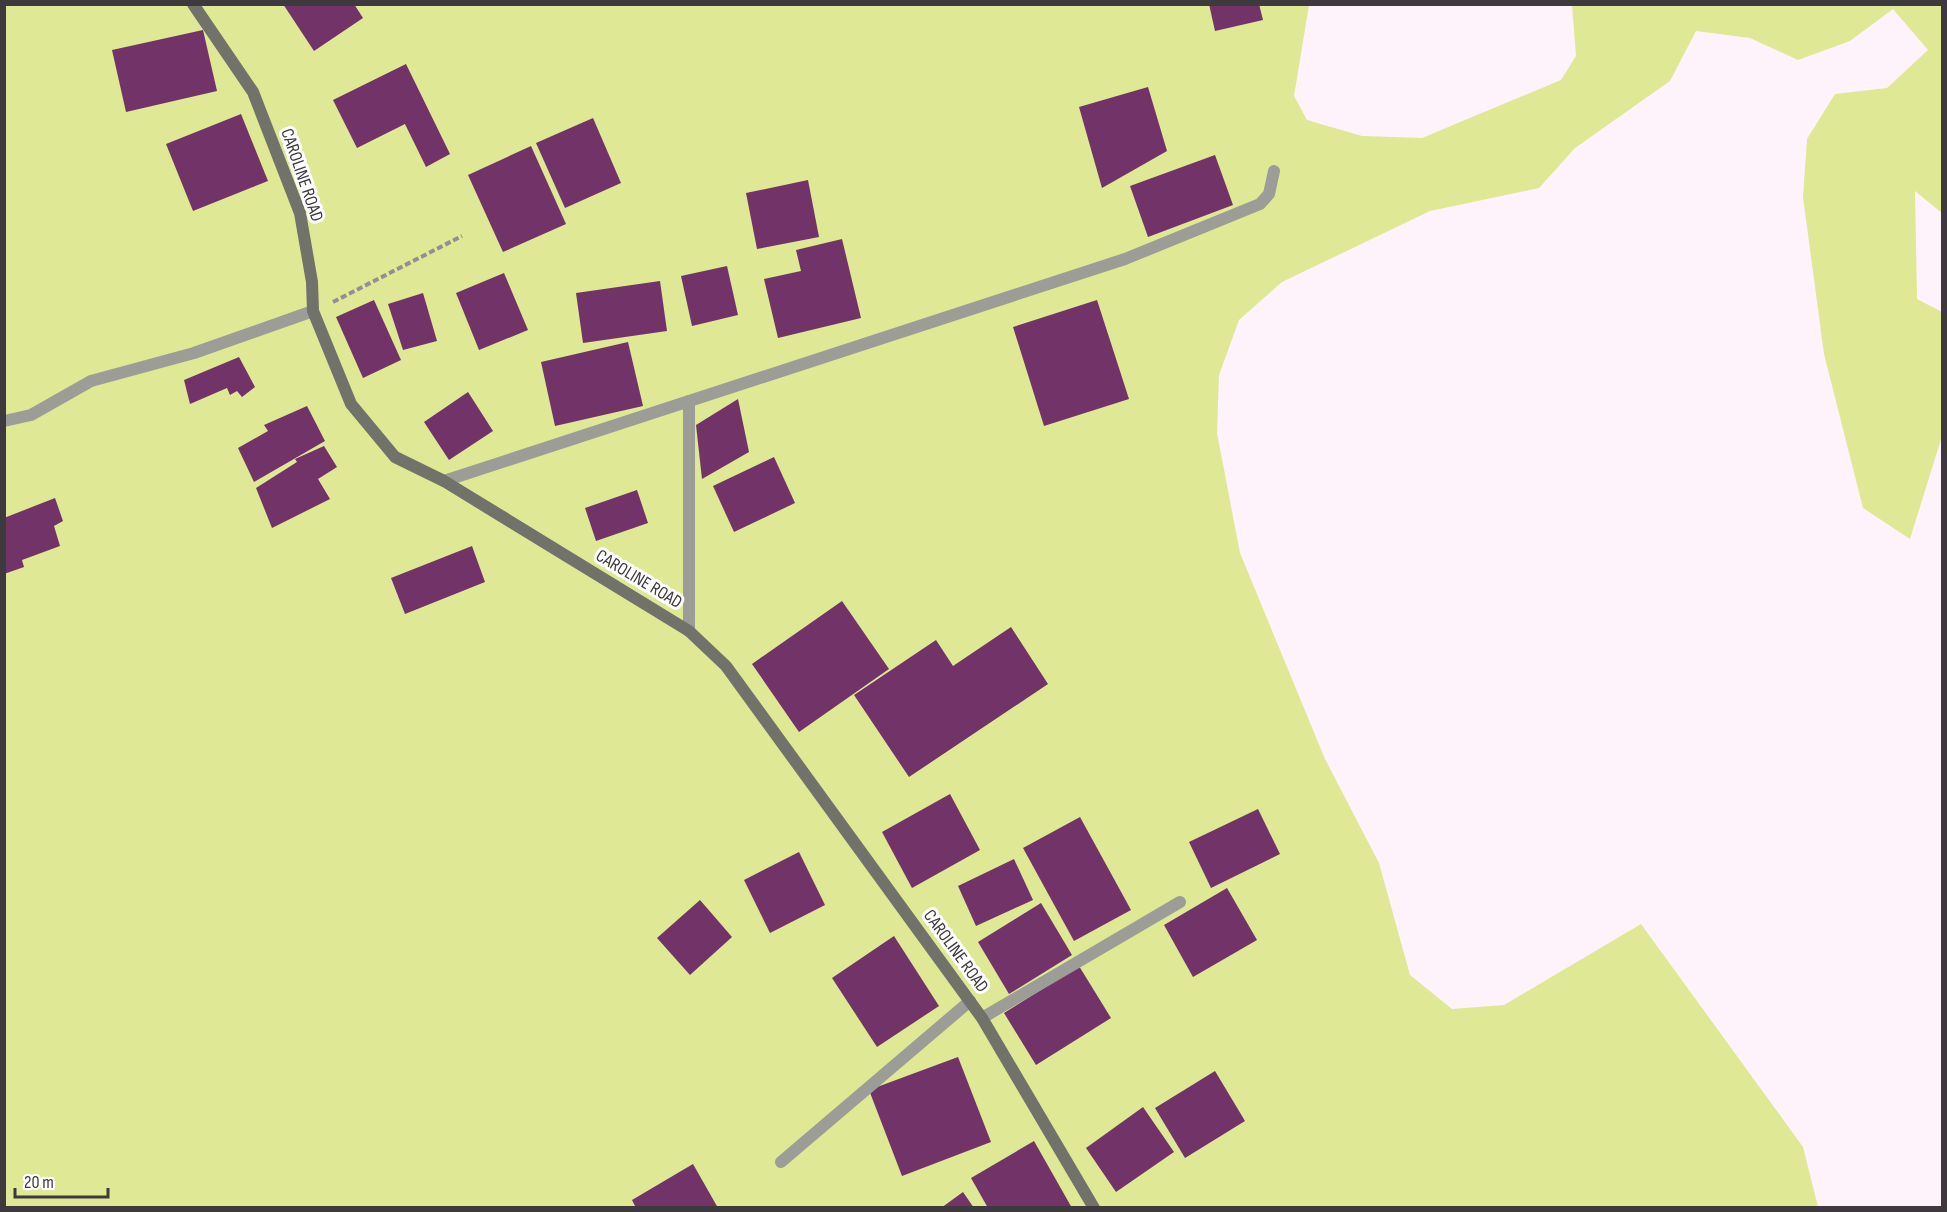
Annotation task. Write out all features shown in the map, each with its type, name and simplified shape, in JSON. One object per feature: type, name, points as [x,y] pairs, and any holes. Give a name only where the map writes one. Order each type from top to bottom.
[{"type":"main road","name":"CAROLINE ROAD","points":[[193,4],[254,92],[300,213],[312,282],[313,311],[351,404],[394,457],[444,481],[689,631],[726,666],[982,1018],[1094,1208]]},
{"type":"street","points":[[444,481],[1125,259],[1260,204],[1269,194],[1274,171]]},
{"type":"street","points":[[4,421],[31,415],[91,381],[194,353],[313,311]]},
{"type":"street","points":[[689,401],[689,631]]},
{"type":"street","points":[[982,1018],[1180,902]]},
{"type":"street","points":[[781,1162],[970,1001]]},
{"type":"path","points":[[313,311],[462,236]]},
{"type":"green space","points":[[5,5],[1309,5],[1294,96],[1307,120],[1362,136],[1422,138],[1561,80],[1576,56],[1572,5],[1942,5],[1942,213],[1915,191],[1917,299],[1942,312],[1942,436],[1910,539],[1863,508],[1824,354],[1803,197],[1807,139],[1835,94],[1887,88],[1928,50],[1893,9],[1850,41],[1798,60],[1750,38],[1696,31],[1670,81],[1575,148],[1539,188],[1430,211],[1282,282],[1239,320],[1219,375],[1217,433],[1240,553],[1325,759],[1379,863],[1410,975],[1452,1009],[1504,1005],[1641,924],[1803,1147],[1818,1207],[5,1208]]},
{"type":"building","points":[[283,4],[354,4],[363,18],[314,51]]},
{"type":"building","points":[[1209,4],[1259,4],[1263,20],[1215,31]]},
{"type":"building","points":[[203,30],[217,91],[126,112],[112,50]]},
{"type":"building","points":[[406,64],[450,154],[426,167],[405,124],[357,148],[333,100]]},
{"type":"building","points":[[1148,87],[1167,151],[1102,188],[1079,107]]},
{"type":"building","points":[[241,114],[268,181],[193,211],[166,144]]},
{"type":"building","points":[[593,118],[621,183],[565,208],[536,143]]},
{"type":"building","points":[[531,146],[566,224],[503,252],[468,175]]},
{"type":"building","points":[[1215,155],[1233,205],[1148,237],[1130,186]]},
{"type":"building","points":[[808,180],[819,237],[757,249],[746,193]]},
{"type":"building","points":[[842,239],[861,318],[778,338],[764,279],[801,271],[796,250]]},
{"type":"building","points":[[727,266],[738,315],[692,326],[681,276]]},
{"type":"building","points":[[504,273],[528,330],[479,350],[456,293]]},
{"type":"building","points":[[660,281],[667,331],[583,343],[576,293]]},
{"type":"building","points":[[423,293],[437,341],[403,350],[388,304]]},
{"type":"building","points":[[374,300],[401,360],[363,378],[336,317]]},
{"type":"building","points":[[1097,300],[1129,399],[1044,426],[1013,327]]},
{"type":"building","points":[[628,342],[643,406],[555,426],[541,362]]},
{"type":"building","points":[[239,357],[255,387],[242,397],[237,391],[230,395],[227,388],[190,404],[184,380]]},
{"type":"building","points":[[468,392],[493,431],[449,460],[424,422]]},
{"type":"building","points":[[738,399],[749,452],[702,479],[696,425]]},
{"type":"building","points":[[307,406],[325,441],[254,482],[238,448],[268,431],[264,425]]},
{"type":"building","points":[[324,446],[337,467],[318,479],[330,499],[272,528],[256,488],[297,462],[295,459]]},
{"type":"building","points":[[774,457],[795,503],[734,532],[713,486]]},
{"type":"building","points":[[637,490],[648,523],[596,541],[585,508]]},
{"type":"building","points":[[55,498],[63,521],[54,526],[60,546],[22,560],[24,567],[4,574],[4,518]]},
{"type":"building","points":[[472,546],[485,582],[405,614],[391,578]]},
{"type":"building","points":[[842,601],[889,669],[799,732],[752,664]]},
{"type":"building","points":[[1011,627],[1048,684],[909,777],[854,695],[936,640],[953,666]]},
{"type":"building","points":[[950,794],[980,850],[912,888],[882,832]]},
{"type":"building","points":[[1258,809],[1280,854],[1211,888],[1189,842]]},
{"type":"building","points":[[1080,817],[1131,910],[1074,941],[1023,848]]},
{"type":"building","points":[[799,852],[825,905],[770,933],[744,880]]},
{"type":"building","points":[[1014,859],[1033,900],[976,926],[958,886]]},
{"type":"building","points":[[1227,888],[1257,940],[1193,977],[1164,925]]},
{"type":"building","points":[[700,900],[732,937],[690,975],[657,938]]},
{"type":"building","points":[[1041,903],[1072,955],[1009,994],[978,942]]},
{"type":"building","points":[[894,936],[939,1006],[877,1047],[832,978]]},
{"type":"building","points":[[1079,966],[1111,1018],[1036,1065],[1004,1013]]},
{"type":"building","points":[[958,1057],[991,1142],[902,1176],[869,1090]]},
{"type":"building","points":[[1215,1071],[1245,1121],[1185,1158],[1155,1108]]},
{"type":"building","points":[[1143,1107],[1174,1152],[1116,1192],[1086,1148]]},
{"type":"building","points":[[1034,1141],[1072,1208],[988,1208],[971,1178]]},
{"type":"building","points":[[693,1164],[718,1208],[636,1208],[632,1200]]},
{"type":"building","points":[[963,1192],[974,1208],[941,1208]]}]
